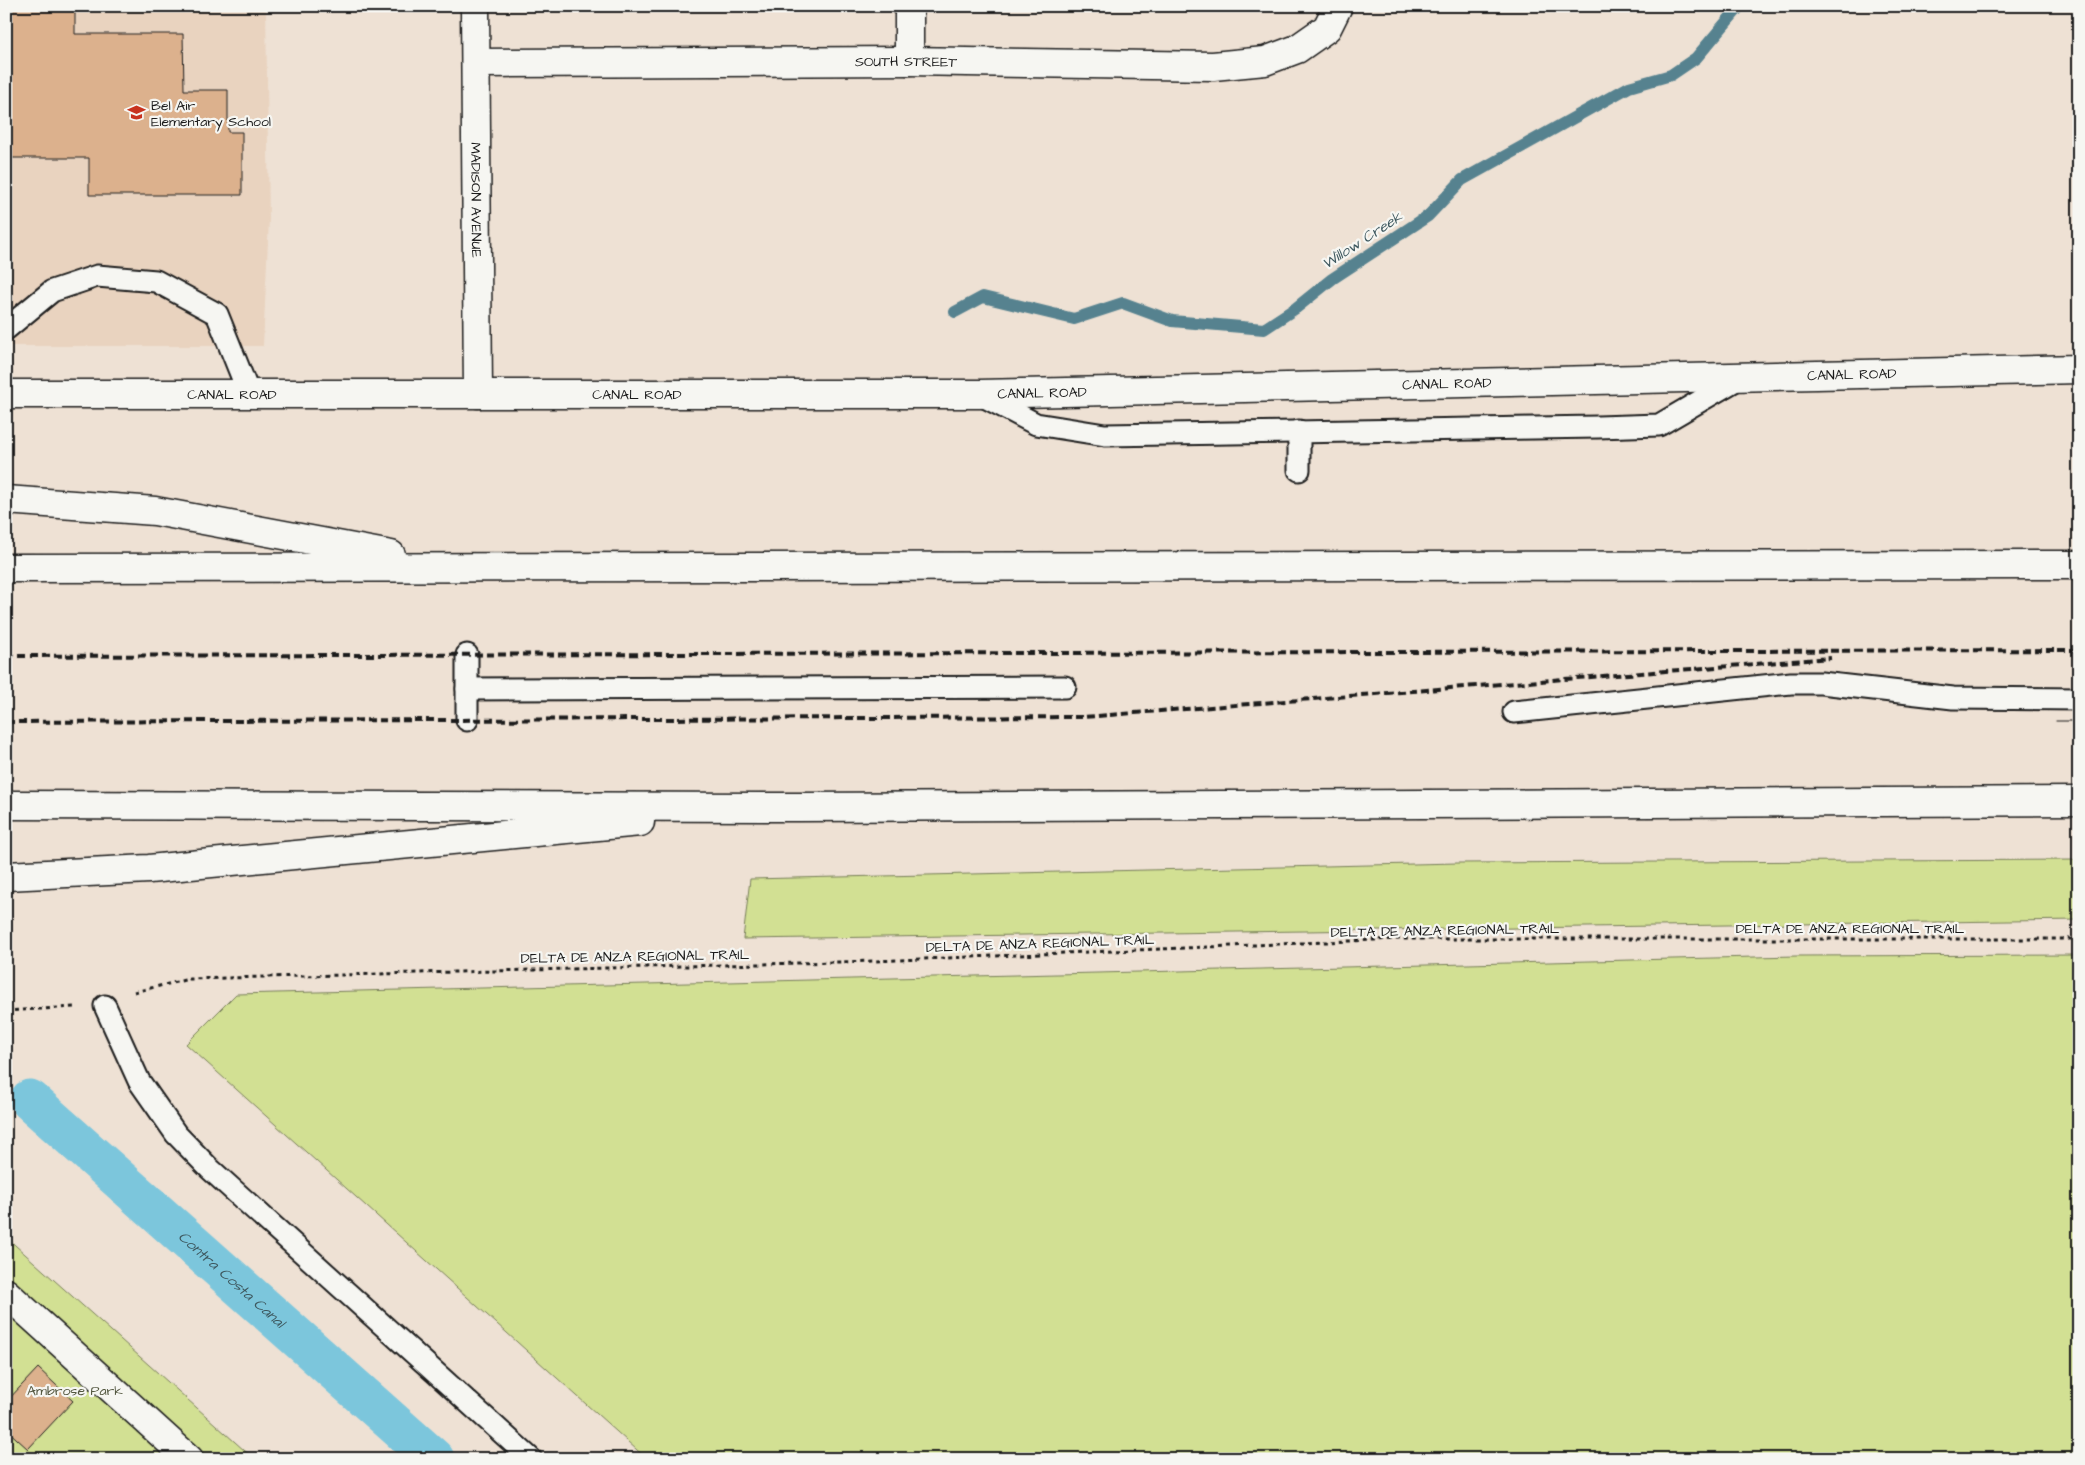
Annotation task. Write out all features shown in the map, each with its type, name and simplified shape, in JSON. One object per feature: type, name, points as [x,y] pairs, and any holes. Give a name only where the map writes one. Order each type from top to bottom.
[{"type":"main road","name":"MADISON AVENUE","points":[[475,6],[478,394]]},
{"type":"main road","points":[[909,6],[909,61]]},
{"type":"main road","name":"SOUTH STREET","points":[[476,63],[909,61],[1213,66],[1265,61],[1297,50],[1332,17]]},
{"type":"main road","name":"CANAL ROAD","points":[[6,394],[979,394],[2079,369]]},
{"type":"main road","points":[[6,500],[155,511],[459,567]]},
{"type":"main road","points":[[6,568],[2079,565]]},
{"type":"main road","points":[[6,805],[799,807],[2079,802]]},
{"type":"main road","points":[[6,876],[149,869],[799,807]]},
{"type":"main road","points":[[6,1293],[188,1459]]},
{"type":"lane","points":[[6,329],[52,291],[97,276],[156,281],[217,314],[249,394]]},
{"type":"lane","points":[[979,394],[1036,424],[1105,435],[1659,425],[1741,377]]},
{"type":"lane","points":[[1299,430],[1299,470]]},
{"type":"lane","points":[[467,654],[467,720]]},
{"type":"lane","points":[[1514,712],[1791,683],[1822,683],[1953,698],[2079,700]]},
{"type":"lane","points":[[467,689],[1065,687]]},
{"type":"lane","points":[[105,1006],[139,1081],[176,1134],[210,1170],[531,1459]]},
{"type":"path","name":"DELTA DE ANZA REGIONAL TRAIL","points":[[6,1011],[105,1006],[138,990],[189,979],[875,961],[1397,940],[2079,939]]},
{"type":"shaded area","name":"Bel Air Elementary School","points":[[6,6],[266,6],[269,220],[263,346],[6,346]]},
{"type":"green space","points":[[2079,860],[2079,920],[743,939],[750,879],[1458,863]]},
{"type":"green space","points":[[2079,955],[2079,1459],[647,1459],[186,1044],[236,994],[1796,956]]},
{"type":"green space","name":"Ambrose Park","points":[[6,1237],[254,1459],[6,1459]]},
{"type":"building","points":[[6,6],[75,6],[75,34],[183,34],[184,90],[228,90],[228,132],[242,132],[242,195],[89,195],[89,158],[6,158]]},
{"type":"building","points":[[38,1368],[73,1401],[28,1449],[6,1429],[6,1402]]},
{"type":"waterway","name":"Willow Creek","points":[[955,312],[983,297],[1074,319],[1123,303],[1172,321],[1264,329],[1296,308],[1332,279],[1428,216],[1462,180],[1629,87],[1671,75],[1696,58],[1740,6]]},
{"type":"waterway","name":"Contra Costa Canal","points":[[30,1100],[434,1459]]},
{"type":"tram line","points":[[2056,721],[2079,721]]},
{"type":"railway","points":[[6,656],[2079,650]]},
{"type":"railway","points":[[6,722],[1084,717],[1831,658]]},
{"type":"place","name":"Bel Air Elementary School","points":[[137,113]]}]
